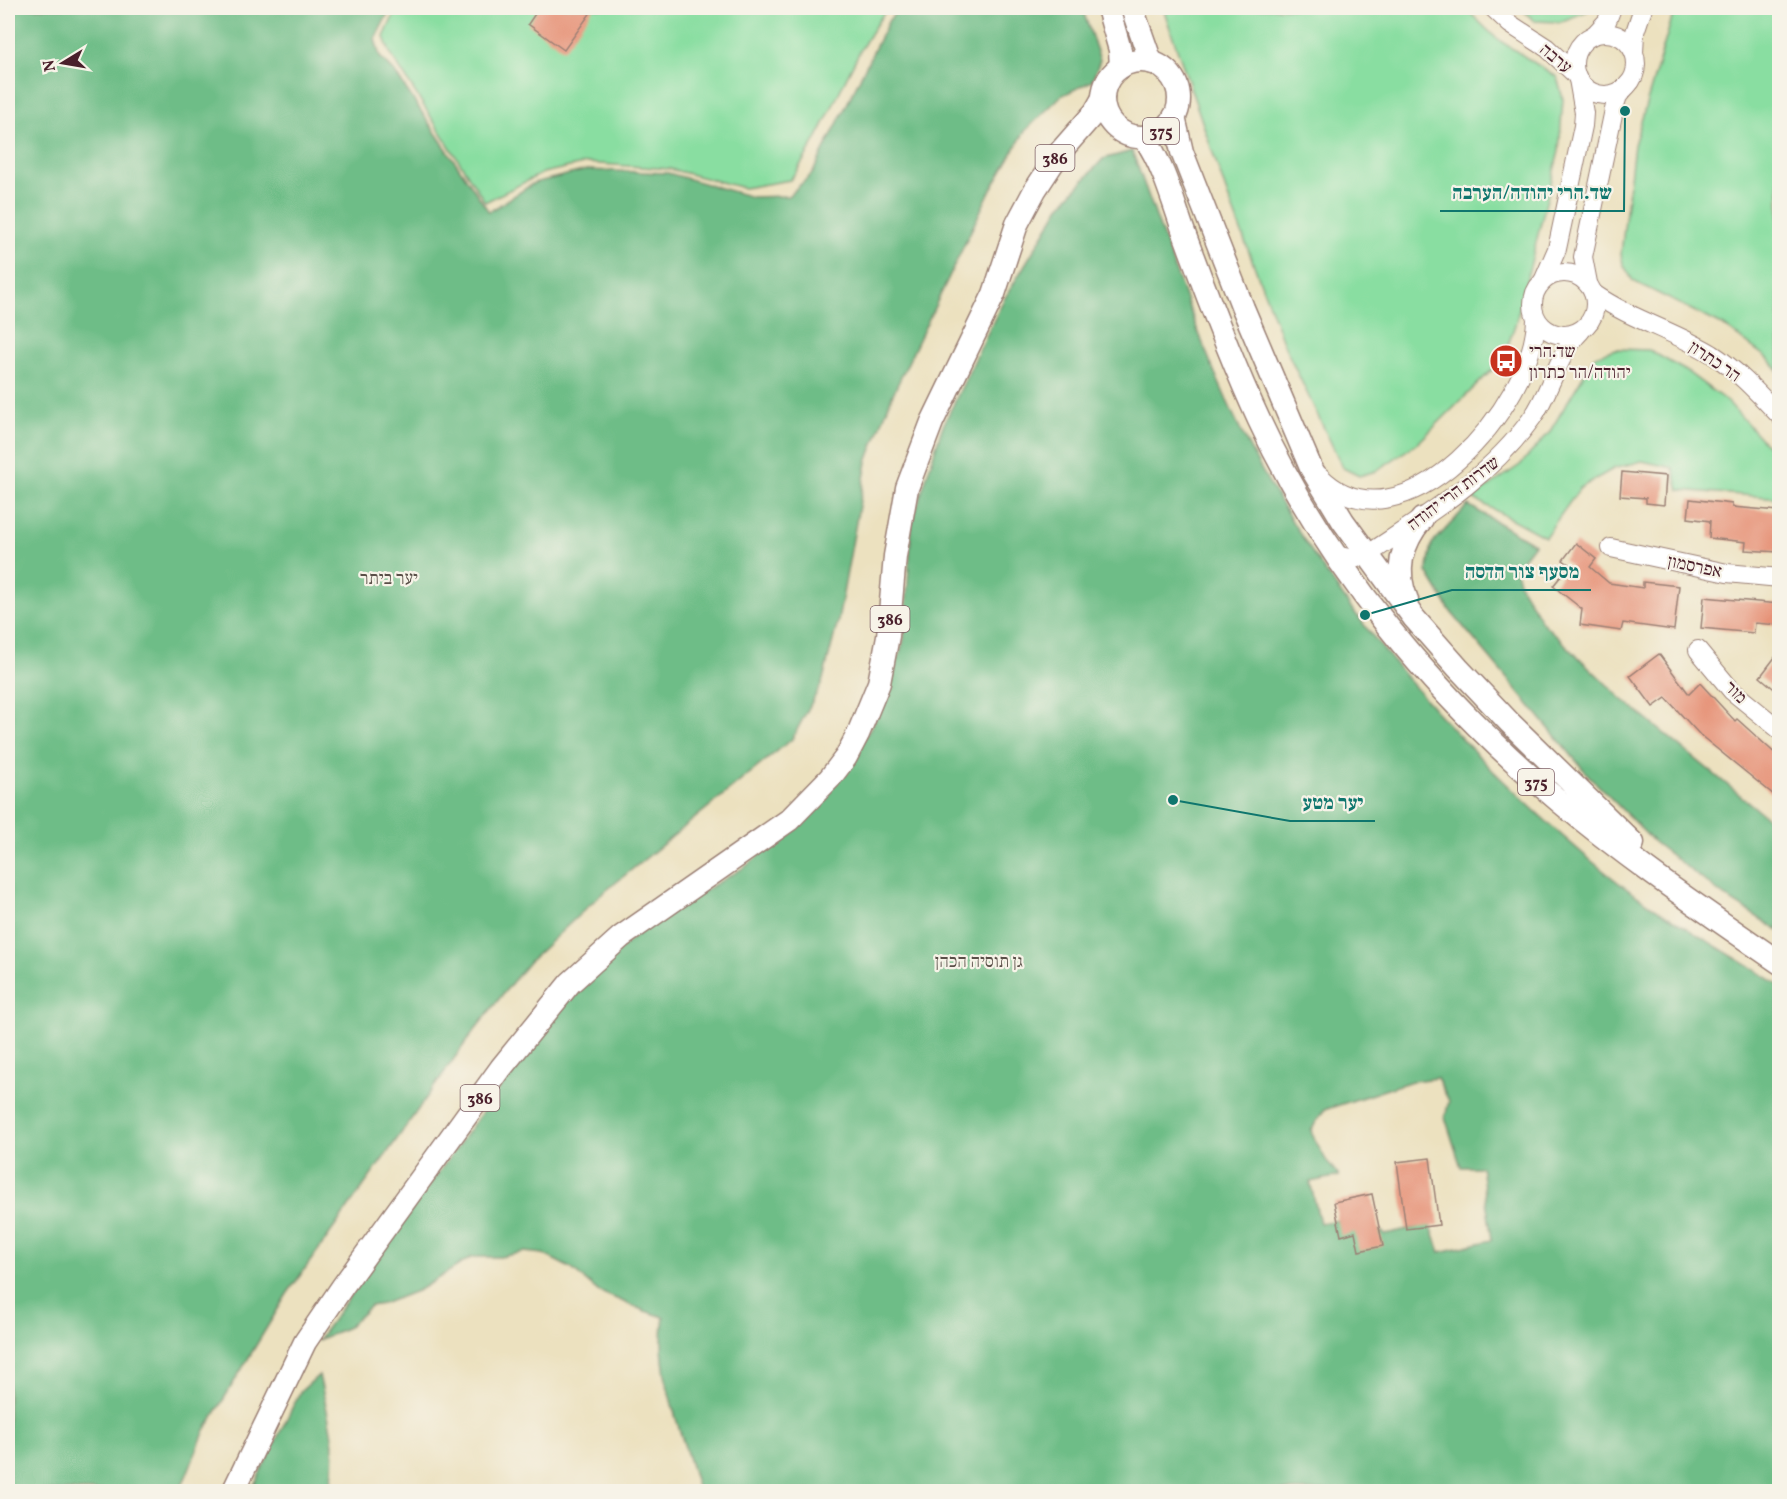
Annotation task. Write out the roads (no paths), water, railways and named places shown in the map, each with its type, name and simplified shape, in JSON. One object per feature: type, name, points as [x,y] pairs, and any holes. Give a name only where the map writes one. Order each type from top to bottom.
[{"type":"main road","points":[[1108,8],[1120,50],[1121,67]]},
{"type":"main road","points":[[1103,98],[1108,80],[1121,67],[1139,61],[1151,62],[1132,8]]},
{"type":"main road","name":"375","points":[[1151,62],[1167,71],[1174,81],[1178,99],[1174,117],[1179,142],[1243,308],[1311,468],[1367,555],[1414,618],[1510,723],[1599,812],[1665,869],[1779,949]]},
{"type":"main road","name":"375","points":[[1103,98],[1108,117],[1118,129],[1126,134],[1144,136],[1162,130],[1174,117]]},
{"type":"main road","name":"386","points":[[233,1491],[305,1342],[501,1068],[570,983],[621,937],[789,820],[831,778],[846,757],[863,724],[879,683],[888,636],[895,556],[907,488],[932,422],[994,294],[1017,224],[1047,170],[1095,112],[1103,98]]},
{"type":"main road","name":"386","points":[[1017,224],[1062,168],[1093,136],[1105,130],[1118,129]]},
{"type":"main road","name":"375","points":[[1144,136],[1157,160],[1204,287],[1259,420],[1305,510],[1335,555],[1432,678],[1520,768],[1657,878],[1779,963]]},
{"type":"main road","points":[[1414,618],[1402,589],[1400,561],[1405,544],[1422,519]]},
{"type":"street","name":"ערבה","points":[[1493,8],[1510,24],[1547,48],[1577,77]]},
{"type":"street","points":[[1612,8],[1607,21],[1590,37],[1575,57],[1583,105],[1583,126],[1557,249],[1533,298],[1536,319],[1550,332],[1560,335],[1585,327],[1595,304],[1583,257],[1615,105],[1618,96],[1630,82],[1636,64],[1635,32],[1643,8]]},
{"type":"street","points":[[1590,37],[1616,34],[1629,44],[1634,53]]},
{"type":"street","name":"ערבה","points":[[1534,40],[1560,43],[1590,37]]},
{"type":"street","points":[[1577,77],[1591,92],[1601,95],[1622,90],[1630,82]]},
{"type":"street","points":[[1544,279],[1564,272],[1575,274],[1591,288]]},
{"type":"street","name":"הר כתרון","points":[[1591,288],[1641,320],[1713,355],[1749,384],[1779,416]]},
{"type":"street","name":"הר כתרון","points":[[1585,327],[1622,317],[1641,320]]},
{"type":"street","name":"שדרות הרי יהודה","points":[[1311,468],[1334,489],[1357,499],[1382,500],[1398,497],[1421,485],[1481,438],[1510,400],[1532,352],[1536,319]]},
{"type":"street","name":"שדרות הרי יהודה","points":[[1367,555],[1481,476],[1516,440],[1534,415],[1566,346],[1585,327]]},
{"type":"street","name":"אפרסמון","points":[[1611,548],[1727,573],[1779,578]]},
{"type":"street","points":[[1335,555],[1354,559],[1367,555]]},
{"type":"street","name":"מור","points":[[1698,650],[1732,691],[1779,730]]},
{"type":"place","name":"שד.הרי יהודה/הערבה","points":[[1625,111]]},
{"type":"place","name":"שד.הרי יהודה/הר כתרון","points":[[1506,361]]},
{"type":"place","name":"מסעף צור הדסה","points":[[1365,615]]},
{"type":"place","name":"יער מטע","points":[[1173,800]]},
{"type":"park label","name":"יער ביתר","points":[[389,578]]},
{"type":"park label","name":"גן תוסיה הכהן","points":[[979,961]]}]
